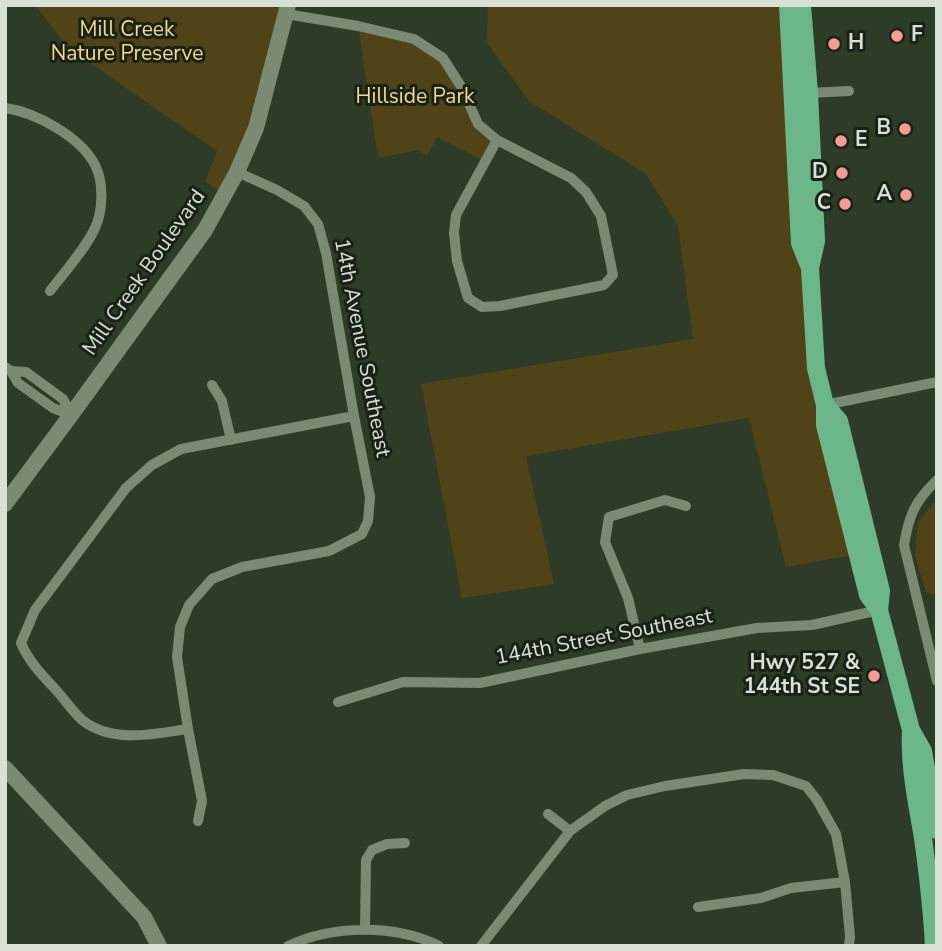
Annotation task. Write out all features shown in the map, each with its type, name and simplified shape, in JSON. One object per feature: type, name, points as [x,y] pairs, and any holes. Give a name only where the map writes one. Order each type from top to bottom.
[{"type":"main road","points":[[788,5],[800,243],[810,268]]},
{"type":"main road","points":[[802,5],[816,241],[810,268],[816,368],[825,405],[825,425],[868,595],[879,610],[911,730],[923,751],[937,830]]},
{"type":"main road","points":[[911,730],[909,754],[926,860],[934,946]]},
{"type":"street","points":[[287,10],[414,39],[443,58],[462,88],[478,124],[497,140],[571,178],[586,192],[601,216],[613,275],[604,285],[500,306],[482,307],[468,298],[457,261],[454,233],[456,215],[497,140]]},
{"type":"street","name":"Mill Creek Boulevard","points":[[5,504],[205,230],[237,172],[256,128],[287,10]]},
{"type":"street","points":[[809,93],[849,91]]},
{"type":"street","points":[[5,108],[40,118],[65,133],[82,148],[95,165],[101,188],[101,210],[94,230],[50,290]]},
{"type":"street","name":"14th Avenue Southeast","points":[[188,729],[177,657],[180,627],[189,605],[212,579],[242,566],[329,551],[362,534],[368,521],[370,497],[326,253],[318,224],[304,206],[237,172]]},
{"type":"street","points":[[8,369],[18,383],[53,408],[71,415]]},
{"type":"street","points":[[825,405],[937,382]]},
{"type":"street","points":[[212,385],[222,401],[230,440]]},
{"type":"street","points":[[198,821],[202,801],[188,729],[131,737],[106,732],[94,726],[83,720],[33,666],[22,643],[35,610],[126,488],[152,465],[181,449],[354,416]]},
{"type":"street","points":[[937,480],[913,508],[904,545],[937,681]]},
{"type":"street","points":[[639,649],[628,598],[605,542],[609,517],[666,500],[686,506]]},
{"type":"street","name":"144th Street Southeast","points":[[338,702],[403,682],[480,683],[639,649],[757,628],[812,625],[879,610]]},
{"type":"street","points":[[5,768],[144,917],[159,946]]},
{"type":"street","points":[[481,946],[570,831],[605,806],[627,795],[665,786],[744,774],[773,775],[806,786],[817,800],[836,834],[845,881],[849,946]]},
{"type":"street","points":[[548,814],[570,831]]},
{"type":"street","points":[[365,929],[366,860],[372,850],[387,844],[405,842]]},
{"type":"street","points":[[698,907],[761,898],[791,888],[845,881]]},
{"type":"street","points":[[288,946],[335,932],[365,929],[422,938],[439,946]]},
{"type":"green space","name":"Mill Creek Nature Preserve","points":[[35,5],[288,5],[256,128],[225,194],[205,182],[217,151],[67,47]]},
{"type":"green space","points":[[488,5],[788,5],[825,405],[857,554],[786,567],[749,418],[526,456],[554,584],[462,598],[421,384],[693,339],[678,226],[646,174],[529,101],[487,43]]},
{"type":"green space","name":"Hillside Park","points":[[358,26],[387,32],[443,58],[478,124],[497,140],[485,161],[437,137],[427,156],[418,150],[378,158]]},
{"type":"green space","points":[[937,499],[937,596],[926,592],[915,555],[918,522]]},
{"type":"place","name":"F","points":[[897,36]]},
{"type":"place","name":"H","points":[[834,44]]},
{"type":"place","name":"B","points":[[905,129]]},
{"type":"place","name":"E","points":[[841,141]]},
{"type":"place","name":"D","points":[[842,173]]},
{"type":"place","name":"A","points":[[906,195]]},
{"type":"place","name":"C","points":[[845,204]]},
{"type":"place","name":"Hwy 527 & 144th St SE","points":[[874,676]]}]
